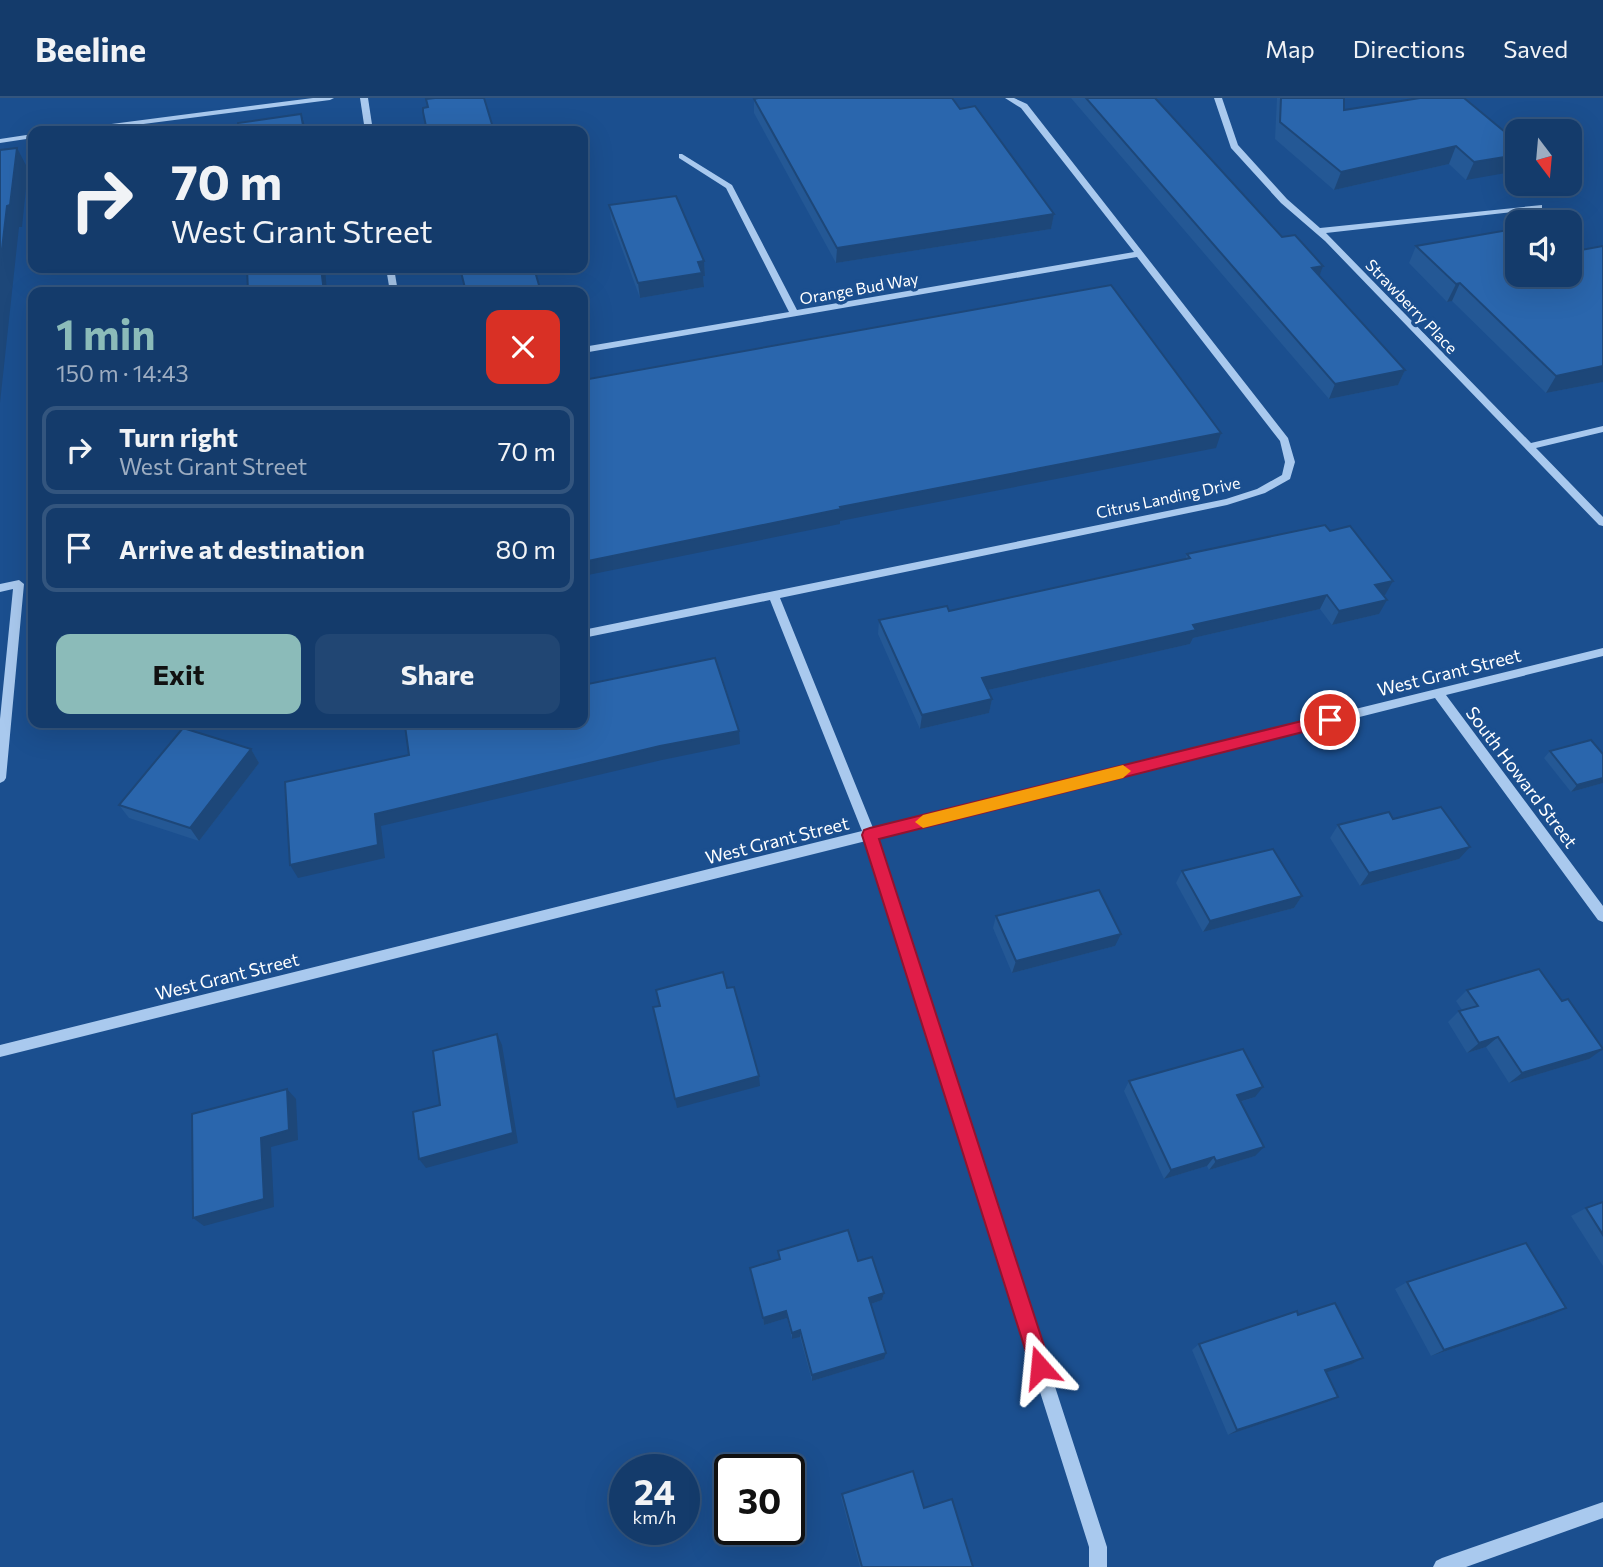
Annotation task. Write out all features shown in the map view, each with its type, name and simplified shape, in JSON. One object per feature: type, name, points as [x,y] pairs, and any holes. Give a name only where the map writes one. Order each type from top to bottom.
[{"type":"street","points":[[112,126],[330,98]]},
{"type":"street","points":[[363,98],[368,126]]},
{"type":"street","name":"Citrus Landing Drive","points":[[588,633],[1227,502],[1261,491],[1287,477],[1290,462],[1285,440],[1024,106],[1009,98]]},
{"type":"street","name":"Strawberry Place","points":[[1218,98],[1234,146],[1284,201],[1318,231],[1603,523]]},
{"type":"street","points":[[0,141],[28,137]]},
{"type":"street","points":[[682,156],[729,187],[794,313]]},
{"type":"street","points":[[1318,231],[1539,207]]},
{"type":"street","name":"Orange Bud Way","points":[[588,349],[1139,254]]},
{"type":"street","points":[[1529,447],[1603,429]]},
{"type":"street","points":[[0,588],[19,584],[0,778]]},
{"type":"street","points":[[773,594],[870,835],[1098,1547],[1098,1567]]},
{"type":"street","name":"West Grant Street","points":[[0,1051],[1603,652]]},
{"type":"street","name":"South Howard Street","points":[[1438,693],[1603,916]]},
{"type":"street","points":[[1442,1567],[1603,1510]]},
{"type":"building","points":[[484,98],[492,126],[426,126],[423,108],[428,107],[426,99]]},
{"type":"building","points":[[952,98],[960,109],[975,106],[1054,214],[837,248],[754,99]]},
{"type":"building","points":[[1086,98],[1155,98],[1282,237],[1295,235],[1323,266],[1312,268],[1405,370],[1335,384]]},
{"type":"building","points":[[1281,98],[1344,98],[1344,110],[1420,98],[1464,98],[1505,132],[1505,157],[1474,162],[1456,146],[1341,172],[1280,122]]},
{"type":"building","points":[[301,114],[303,126],[238,126],[238,123]]},
{"type":"building","points":[[17,148],[10,205],[7,206],[0,266],[0,150]]},
{"type":"building","points":[[676,196],[704,261],[698,262],[702,273],[638,283],[609,205]]},
{"type":"building","points":[[1505,231],[1505,287],[1582,287],[1582,250],[1603,246],[1603,366],[1556,376],[1460,283],[1456,284],[1416,246]]},
{"type":"building","points":[[247,273],[322,273],[323,287],[248,287]]},
{"type":"building","points":[[461,273],[535,273],[540,287],[465,287]]},
{"type":"building","points":[[1111,285],[1221,433],[840,507],[841,509],[588,561],[588,379]]},
{"type":"building","points":[[1325,525],[1330,531],[1350,526],[1393,581],[1375,585],[1387,600],[1339,611],[1327,595],[1193,625],[1196,630],[982,678],[992,699],[922,715],[879,620],[947,606],[949,611],[1190,558],[1187,554]]},
{"type":"building","points":[[715,658],[739,731],[660,746],[375,814],[378,845],[290,865],[285,782],[409,755],[405,728],[588,728],[588,684]]},
{"type":"building","points":[[183,728],[251,749],[190,828],[119,805]]},
{"type":"building","points":[[1591,740],[1603,754],[1603,778],[1577,785],[1550,751]]},
{"type":"building","points":[[1441,807],[1470,847],[1369,873],[1338,825],[1389,812],[1393,819]]},
{"type":"building","points":[[1273,849],[1302,896],[1210,921],[1182,871]]},
{"type":"building","points":[[1099,890],[1121,934],[1016,961],[996,916]]},
{"type":"building","points":[[1539,969],[1562,1001],[1568,999],[1603,1049],[1522,1073],[1498,1037],[1479,1043],[1459,1011],[1478,1006],[1467,990]]},
{"type":"building","points":[[723,972],[727,988],[734,987],[759,1076],[675,1099],[653,1007],[660,1006],[656,990]]},
{"type":"building","points":[[497,1034],[513,1133],[419,1159],[413,1112],[440,1105],[433,1051]]},
{"type":"building","points":[[1243,1049],[1263,1087],[1237,1095],[1264,1147],[1216,1161],[1214,1157],[1171,1170],[1129,1081]]},
{"type":"building","points":[[287,1089],[289,1130],[261,1138],[264,1199],[193,1218],[192,1114]]},
{"type":"building","points":[[1603,1202],[1603,1235],[1586,1208]]},
{"type":"building","points":[[848,1230],[858,1261],[872,1257],[884,1293],[869,1298],[886,1353],[812,1375],[800,1330],[792,1333],[786,1311],[763,1318],[750,1268],[780,1259],[778,1251]]},
{"type":"building","points":[[1526,1243],[1566,1308],[1444,1350],[1407,1282]]},
{"type":"building","points":[[1335,1303],[1363,1358],[1325,1370],[1338,1397],[1237,1430],[1199,1344],[1297,1311],[1298,1315]]},
{"type":"building","points":[[913,1471],[924,1508],[952,1499],[973,1567],[862,1567],[842,1494]]},
{"type":"slow traffic","points":[[923,822],[1123,771]]},
{"type":"route","points":[[1040,1367],[870,835],[1330,720]]}]
